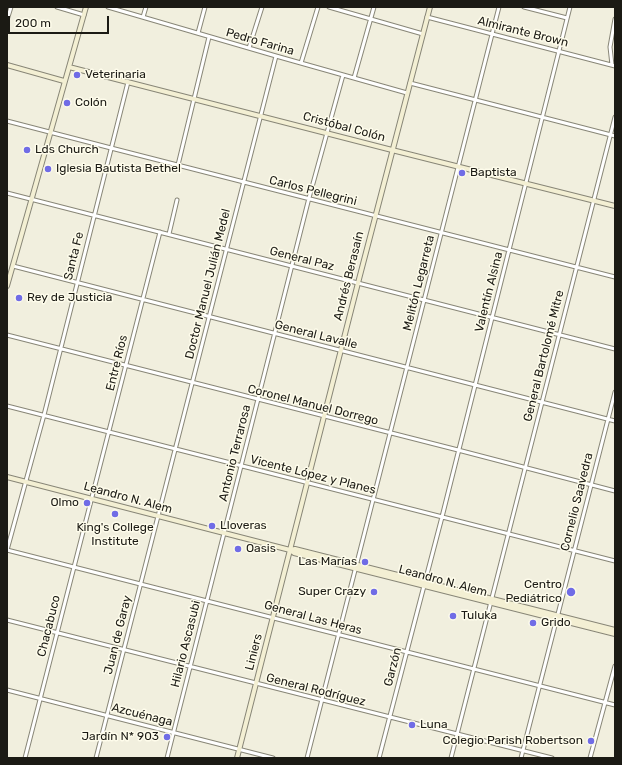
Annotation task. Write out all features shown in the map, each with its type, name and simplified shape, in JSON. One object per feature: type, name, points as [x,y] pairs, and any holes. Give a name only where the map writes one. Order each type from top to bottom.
[{"type":"street","points":[[7,20],[11,7]]},
{"type":"street","points":[[57,7],[84,15]]},
{"type":"street","points":[[7,286],[8,278],[86,7]]},
{"type":"street","name":"Pedro Farina","points":[[108,7],[407,93]]},
{"type":"street","points":[[143,17],[146,7]]},
{"type":"street","points":[[198,33],[205,7]]},
{"type":"street","points":[[249,48],[262,7]]},
{"type":"street","points":[[301,63],[318,7]]},
{"type":"street","points":[[329,7],[423,34]]},
{"type":"street","points":[[354,78],[374,7]]},
{"type":"street","name":"Andrés Berasaín","points":[[290,550],[430,7]]},
{"type":"street","name":"Melitón Legarreta","points":[[307,758],[340,635],[356,566],[391,434],[441,232],[500,7]]},
{"type":"street","points":[[524,7],[567,18]]},
{"type":"street","name":"Valentín Alsina","points":[[424,583],[442,517],[474,384],[570,7]]},
{"type":"street","name":"Almirante Brown","points":[[427,17],[614,65]]},
{"type":"street","points":[[614,65],[610,47],[615,19]]},
{"type":"street","points":[[178,165],[210,37]]},
{"type":"street","name":"Doctor Manuel Julián Medel","points":[[158,516],[276,56]]},
{"type":"street","points":[[7,65],[64,81]]},
{"type":"street","name":"Cristóbal Colón","points":[[69,67],[615,206]]},
{"type":"street","name":"Antonio Terrarosa","points":[[224,534],[309,198],[343,75]]},
{"type":"street","name":"Santa Fe","points":[[7,550],[44,415],[128,82]]},
{"type":"street","points":[[410,83],[615,136]]},
{"type":"street","name":"General Bartolomé Mitre","points":[[451,758],[615,117]]},
{"type":"street","name":"Carlos Pellegrini","points":[[7,120],[615,277]]},
{"type":"street","name":"General Paz","points":[[7,193],[615,349]]},
{"type":"street","points":[[169,234],[177,200]]},
{"type":"street","name":"Entre Ríos","points":[[92,499],[160,232]]},
{"type":"street","name":"General Lavalle","points":[[12,266],[615,421]]},
{"type":"street","name":"Coronel Manuel Dorrego","points":[[7,335],[615,491]]},
{"type":"street","name":"Cornelio Saavedra","points":[[521,758],[615,392]]},
{"type":"street","name":"Vicente López y Planes","points":[[7,406],[615,561]]},
{"type":"street","name":"Leandro N. Alem","points":[[7,477],[224,534],[290,550],[295,549],[615,634]]},
{"type":"street","name":"Chacabuco","points":[[25,758],[92,499]]},
{"type":"street","name":"Juan de Garay","points":[[96,758],[108,716],[140,583],[158,516]]},
{"type":"street","name":"Hilario Ascasubi","points":[[166,758],[224,534]]},
{"type":"street","name":"General Las Heras","points":[[7,550],[615,705]]},
{"type":"street","name":"Liniers","points":[[237,758],[290,550]]},
{"type":"street","name":"Garzón","points":[[379,758],[424,583]]},
{"type":"street","name":"Leandro N. Alem","points":[[557,618],[615,630]]},
{"type":"street","name":"General Rodríguez","points":[[7,620],[124,651],[190,666],[552,758]]},
{"type":"street","points":[[590,758],[615,666]]},
{"type":"street","name":"Azcuénaga","points":[[7,690],[273,758]]},
{"type":"place","name":"Veterinaria","points":[[77,75]]},
{"type":"place","name":"Colón","points":[[67,103]]},
{"type":"place","name":"Lds Church","points":[[27,150]]},
{"type":"place","name":"Iglesia Bautista Bethel","points":[[48,169]]},
{"type":"place","name":"Baptista","points":[[462,173]]},
{"type":"place","name":"Rey de Justicia","points":[[19,298]]},
{"type":"place","name":"Olmo","points":[[87,503]]},
{"type":"place","name":"King's College Institute","points":[[115,514]]},
{"type":"place","name":"Lloveras","points":[[212,526]]},
{"type":"place","name":"Oasis","points":[[238,549]]},
{"type":"place","name":"Las Marías","points":[[365,562]]},
{"type":"place","name":"Super Crazy","points":[[374,592]]},
{"type":"place","name":"Centro Pediátrico","points":[[571,592]]},
{"type":"place","name":"Tuluka","points":[[453,616]]},
{"type":"place","name":"Grido","points":[[533,623]]},
{"type":"place","name":"Luna","points":[[412,725]]},
{"type":"place","name":"Jardín N* 903","points":[[167,737]]},
{"type":"place","name":"Colegio Parish Robertson","points":[[591,741]]}]
